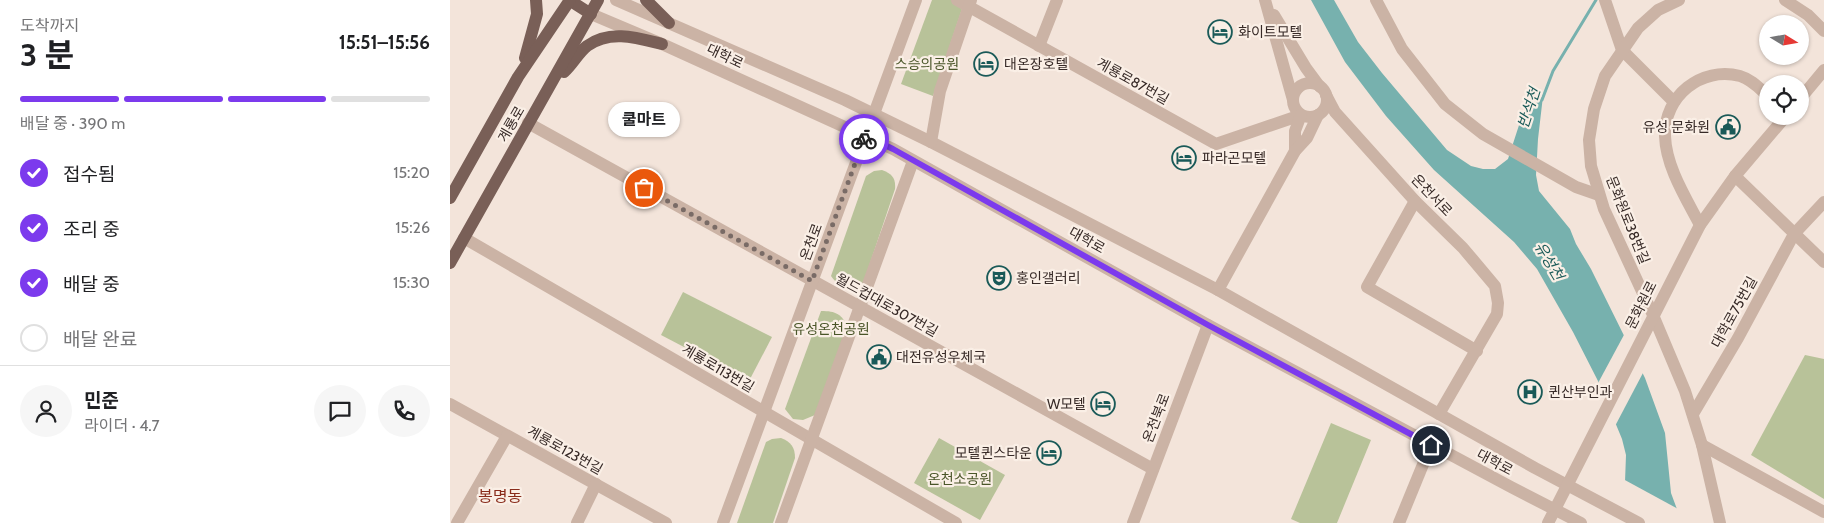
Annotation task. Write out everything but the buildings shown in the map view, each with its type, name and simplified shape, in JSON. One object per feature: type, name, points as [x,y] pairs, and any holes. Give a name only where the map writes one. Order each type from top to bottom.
[{"type":"main road","points":[[518,77],[538,14],[536,0]]},
{"type":"main road","name":"계룡로","points":[[450,198],[518,77],[569,0]]},
{"type":"main road","name":"대학로","points":[[569,0],[591,14]]},
{"type":"main road","name":"계룡로","points":[[450,263],[598,0]]},
{"type":"main road","points":[[646,0],[669,23]]},
{"type":"main road","points":[[548,88],[570,67],[578,54],[588,45],[600,40],[616,36],[630,36],[662,44]]},
{"type":"street","name":"대학로","points":[[616,0],[845,100],[931,142],[1218,290],[1566,485],[1639,523]]},
{"type":"street","name":"온천로","points":[[723,523],[916,0]]},
{"type":"street","name":"계룡로87번길","points":[[957,0],[970,3],[1039,46],[1216,144],[1301,114]]},
{"type":"street","points":[[1039,46],[1057,0]]},
{"type":"street","points":[[1376,0],[1402,49],[1445,104],[1483,134],[1576,187],[1599,194]]},
{"type":"street","points":[[1605,0],[1622,50],[1674,102]]},
{"type":"street","name":"문화원로38번길","points":[[1679,0],[1658,10],[1638,28],[1605,76],[1594,109],[1589,140],[1591,166],[1614,234],[1653,315],[1685,391],[1692,414]]},
{"type":"street","points":[[1785,0],[1808,15],[1824,31]]},
{"type":"street","points":[[931,142],[940,91],[970,3]]},
{"type":"street","points":[[1218,290],[1295,151],[1325,113],[1323,91],[1306,68],[1267,3]]},
{"type":"street","points":[[1267,3],[1297,111],[1307,116],[1325,113]]},
{"type":"street","name":"대학로","points":[[591,14],[866,136],[913,160],[1208,325],[1581,523]]},
{"type":"street","points":[[1809,88],[1824,70]]},
{"type":"street","points":[[1700,225],[1675,174],[1665,138],[1666,124],[1674,102],[1681,92],[1695,80],[1722,74],[1742,76],[1759,88]]},
{"type":"street","points":[[1293,100],[1300,86],[1310,83],[1323,91]]},
{"type":"street","name":"온천서로","points":[[1325,113],[1463,248],[1495,286],[1498,303],[1497,314],[1477,351]]},
{"type":"street","points":[[1295,151],[1295,131],[1301,114]]},
{"type":"street","name":"월드컵대로307번길","points":[[528,123],[859,308],[1153,469]]},
{"type":"street","name":"문화원로","points":[[1548,523],[1700,225],[1735,176],[1778,125]]},
{"type":"street","points":[[781,523],[913,160]]},
{"type":"street","points":[[1735,176],[1824,262]]},
{"type":"street","points":[[1415,201],[1367,287],[1477,351],[1439,414]]},
{"type":"street","name":"대학로75번길","points":[[1692,414],[1738,338],[1794,234],[1824,202]]},
{"type":"street","name":"계룡로113번길","points":[[464,238],[956,523]]},
{"type":"street","name":"온천북로","points":[[1133,523],[1208,325]]},
{"type":"street","name":"계룡로123번길","points":[[450,404],[666,523]]},
{"type":"street","points":[[1692,414],[1702,445],[1720,523]]},
{"type":"street","points":[[457,523],[507,436]]},
{"type":"street","points":[[1399,523],[1431,445]]},
{"type":"street","points":[[1702,445],[1824,512]]},
{"type":"street","points":[[577,523],[596,484]]},
{"type":"green space","name":"스승의공원","points":[[932,0],[965,0],[933,96],[901,84]]},
{"type":"green space","name":"유성온천공원","points":[[882,170],[893,177],[895,189],[862,287],[852,289],[844,287],[831,276],[866,176],[874,171]]},
{"type":"green space","points":[[683,292],[772,337],[749,381],[661,335]]},
{"type":"green space","name":"유성온천공원","points":[[821,311],[838,314],[848,328],[815,415],[803,420],[793,419],[785,409]]},
{"type":"green space","points":[[1805,355],[1824,359],[1824,499],[1751,455]]},
{"type":"green space","points":[[1331,423],[1371,440],[1337,523],[1300,523],[1291,519]]},
{"type":"green space","points":[[781,438],[792,445],[795,458],[773,523],[737,523],[766,442]]},
{"type":"green space","name":"온천소공원","points":[[939,438],[1005,475],[980,520],[914,483]]},
{"type":"water","name":"유성천","points":[[1311,0],[1334,0],[1358,42],[1382,73],[1447,150],[1471,166],[1495,169],[1508,159],[1521,119],[1543,96],[1536,175],[1539,191],[1570,229],[1645,378],[1665,433],[1671,493],[1681,520],[1625,482],[1626,455],[1622,439],[1598,381],[1537,269],[1514,242],[1434,170],[1386,116],[1345,62]]},
{"type":"pier","points":[[1625,333],[1644,371],[1614,428],[1597,385]]},
{"type":"pier","points":[[1623,479],[1680,510],[1683,523],[1616,523]]},
{"type":"waterway","name":"반석천","points":[[1542,100],[1553,71],[1596,0]]},
{"type":"way so far","points":[[644,188],[812,281],[864,139]]},
{"type":"place","name":"화이트모텔","points":[[1220,32]]},
{"type":"place","name":"대온장호텔","points":[[986,64]]},
{"type":"place","name":"유성 문화원","points":[[1728,127]]},
{"type":"place","name":"파라곤모텔","points":[[1184,158]]},
{"type":"place","name":"쿨마트","points":[[644,188]]},
{"type":"place","name":"홍인갤러리","points":[[999,278]]},
{"type":"place","name":"대전유성우체국","points":[[879,357]]},
{"type":"place","name":"퀸산부인과","points":[[1530,392]]},
{"type":"place","name":"W모텔","points":[[1103,404]]},
{"type":"place","name":"모텔퀸스타운","points":[[1049,453]]},
{"type":"district","name":"봉명동","points":[[500,496]]},
{"type":"route","points":[[864,139],[866,136],[893,149],[1208,325],[1431,445]]}]
